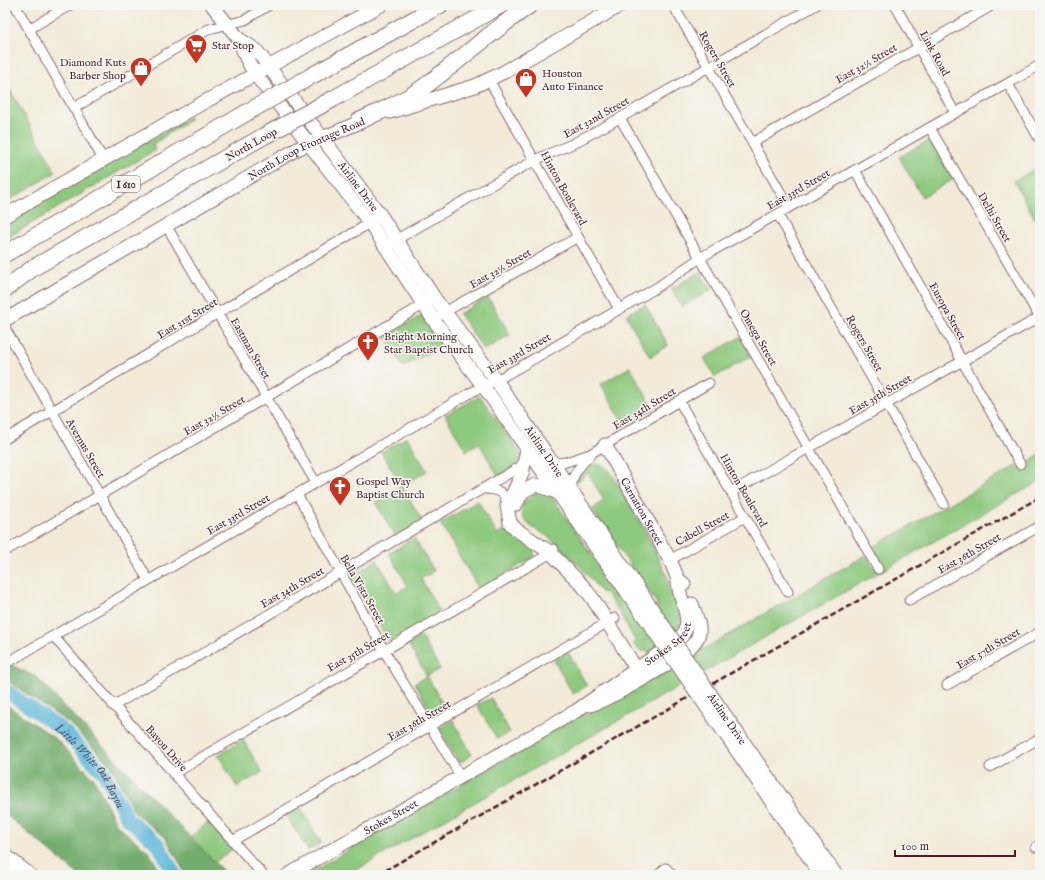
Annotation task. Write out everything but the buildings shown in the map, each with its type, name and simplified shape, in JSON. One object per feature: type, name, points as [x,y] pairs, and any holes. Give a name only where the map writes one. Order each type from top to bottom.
[{"type":"highway","name":"I 610","points":[[5,254],[246,112],[440,5]]},
{"type":"highway","name":"North Loop","points":[[5,289],[33,268],[264,136],[501,5]]},
{"type":"highway","points":[[359,121],[401,101],[420,89],[483,38],[530,5]]},
{"type":"highway","points":[[5,276],[33,268]]},
{"type":"highway","points":[[5,857],[27,874]]},
{"type":"main road","name":"Airline Drive","points":[[212,5],[239,39],[246,58],[255,74],[370,223],[391,242]]},
{"type":"main road","points":[[5,216],[103,159],[380,5]]},
{"type":"main road","name":"North Loop Frontage Road","points":[[5,320],[297,149],[359,121],[446,96],[489,80],[621,5]]},
{"type":"main road","name":"Airline Drive","points":[[239,39],[256,50],[269,66],[322,139],[381,216],[391,242],[484,387],[558,492],[648,612]]},
{"type":"main road","name":"Airline Drive","points":[[439,316],[496,380],[648,612],[757,771],[836,875]]},
{"type":"main road","name":"Carnation Street","points":[[605,445],[670,560],[678,579]]},
{"type":"main road","name":"Airline Drive","points":[[527,449],[522,474],[507,506],[510,523],[513,527],[553,550]]},
{"type":"main road","name":"Airline Drive","points":[[558,492],[536,485],[523,491],[516,501],[516,510],[519,522],[580,571],[598,594],[611,620],[643,671]]},
{"type":"main road","name":"Stokes Street","points":[[288,875],[576,710],[611,697],[643,671],[688,649],[695,642],[699,633],[694,611],[684,584],[678,579]]},
{"type":"main road","name":"Airline Drive","points":[[757,771],[821,875]]},
{"type":"street","points":[[15,5],[103,159]]},
{"type":"street","points":[[29,28],[70,5]]},
{"type":"street","points":[[74,108],[209,29],[245,20],[269,5]]},
{"type":"street","name":"Rogers Street","points":[[673,5],[789,208]]},
{"type":"street","name":"East 32nd Street","points":[[391,242],[535,160],[572,144],[620,118],[816,5]]},
{"type":"street","name":"Link Road","points":[[895,5],[955,114]]},
{"type":"street","name":"East 32½ Street","points":[[752,143],[993,5]]},
{"type":"street","name":"East 33rd Street","points":[[10,661],[472,392],[484,387],[656,288],[700,258],[1040,65]]},
{"type":"street","name":"Hinton Boulevard","points":[[489,80],[619,309]]},
{"type":"street","points":[[1008,84],[1040,140]]},
{"type":"street","name":"Omega Street","points":[[620,118],[878,569]]},
{"type":"street","name":"Delhi Street","points":[[930,128],[1040,317]]},
{"type":"street","name":"Europa Street","points":[[855,170],[1020,464]]},
{"type":"street","name":"Rogers Street","points":[[778,215],[944,504]]},
{"type":"street","name":"East 31st Street","points":[[5,439],[381,216]]},
{"type":"street","name":"Eastman Street","points":[[166,225],[316,483]]},
{"type":"street","name":"East 32½ Street","points":[[439,316],[578,237]]},
{"type":"street","name":"East 32½ Street","points":[[5,551],[267,399],[429,302]]},
{"type":"street","name":"East 35th Street","points":[[731,492],[1040,317]]},
{"type":"street","name":"Avernus Street","points":[[5,328],[51,412],[148,580]]},
{"type":"street","name":"East 34th Street","points":[[549,460],[559,463],[566,462],[590,454],[709,383]]},
{"type":"street","name":"Hinton Boulevard","points":[[679,401],[788,592]]},
{"type":"street","name":"East 34th Street","points":[[574,497],[572,482],[576,470],[590,454]]},
{"type":"street","name":"East 34th Street","points":[[113,706],[524,465]]},
{"type":"street","points":[[483,489],[495,489],[500,491],[506,499],[507,506]]},
{"type":"street","name":"Bella Vista Street","points":[[297,494],[384,650],[461,777]]},
{"type":"street","name":"Cabell Street","points":[[670,560],[746,518]]},
{"type":"street","name":"East 36th Street","points":[[909,600],[1040,526]]},
{"type":"street","name":"East 35th Street","points":[[173,774],[553,550]]},
{"type":"street","name":"East 36th Street","points":[[234,840],[611,620]]},
{"type":"street","name":"East 37th Street","points":[[947,685],[1040,632]]},
{"type":"street","name":"Bayou Drive","points":[[53,636],[173,774],[264,875]]},
{"type":"street","points":[[990,767],[1040,738]]},
{"type":"street","points":[[658,875],[669,872]]},
{"type":"green space","points":[[5,81],[56,172],[8,201],[5,196]]},
{"type":"green space","points":[[189,117],[189,120],[153,144],[155,150],[5,239],[5,224]]},
{"type":"green space","points":[[930,140],[954,179],[922,197],[899,157]]},
{"type":"green space","points":[[1040,166],[1040,216],[1035,219],[1014,181]]},
{"type":"green space","points":[[700,272],[711,290],[682,307],[671,289]]},
{"type":"green space","points":[[488,297],[510,335],[484,350],[459,314]]},
{"type":"green space","points":[[645,304],[668,345],[650,357],[626,315]]},
{"type":"green space","points":[[424,314],[444,344],[403,367],[385,337]]},
{"type":"green space","points":[[740,337],[751,356],[715,377],[704,358]]},
{"type":"green space","points":[[630,367],[654,409],[625,426],[601,384]]},
{"type":"green space","points":[[480,396],[521,454],[519,463],[498,476],[479,443],[466,451],[445,415]]},
{"type":"green space","points":[[407,437],[427,471],[402,486],[381,452]]},
{"type":"green space","points":[[1040,455],[1040,481],[347,875],[306,875],[577,717],[614,701],[866,555],[875,570],[883,566],[873,547],[1018,465],[1020,469]]},
{"type":"green space","points":[[592,464],[602,465],[611,472],[644,529],[670,582],[668,583],[681,617],[680,632],[663,645],[650,651],[638,649],[633,643],[636,642],[618,610],[605,592],[602,593],[568,554],[544,534],[530,526],[523,518],[521,510],[526,500],[538,491],[549,493],[634,615],[638,619],[657,607],[658,605],[592,510],[604,500],[588,473],[578,481],[582,470]]},
{"type":"green space","points":[[402,486],[422,521],[395,536],[375,502]]},
{"type":"green space","points":[[478,501],[497,534],[509,528],[534,549],[534,556],[531,559],[479,589],[440,523]]},
{"type":"green space","points":[[414,538],[434,571],[421,579],[440,612],[392,640],[388,640],[352,580],[352,576],[377,560],[396,593],[408,586],[389,553]]},
{"type":"green space","points":[[421,636],[440,669],[427,676],[408,644]]},
{"type":"green space","points":[[568,652],[587,686],[573,694],[554,660]]},
{"type":"green space","points":[[5,662],[36,677],[227,875],[186,875],[166,838],[134,812],[112,767],[70,724],[5,679]]},
{"type":"green space","points":[[427,676],[446,709],[433,716],[415,683]]},
{"type":"green space","points":[[491,698],[510,732],[497,739],[477,705]]},
{"type":"green space","points":[[5,704],[57,740],[94,779],[117,825],[149,852],[162,875],[79,875],[5,814]]},
{"type":"green space","points":[[453,720],[472,755],[459,763],[439,728]]},
{"type":"green space","points":[[243,740],[262,772],[237,787],[218,755]]},
{"type":"green space","points":[[301,808],[321,843],[308,850],[287,816]]},
{"type":"green space","points":[[209,822],[232,849],[215,862],[190,837]]},
{"type":"waterway","name":"Little White Oak Bayou","points":[[5,690],[64,731],[104,773],[127,818],[158,844],[175,875]]},
{"type":"railway","points":[[377,875],[1040,497]]},
{"type":"place","name":"Star Stop","points":[[196,64]]},
{"type":"place","name":"Diamond Kuts Barber Shop","points":[[141,88]]},
{"type":"place","name":"Houston Auto Finance","points":[[526,98]]},
{"type":"place","name":"Bright Morning Star Baptist Church","points":[[368,362]]},
{"type":"place","name":"Gospel Way Baptist Church","points":[[340,506]]}]
